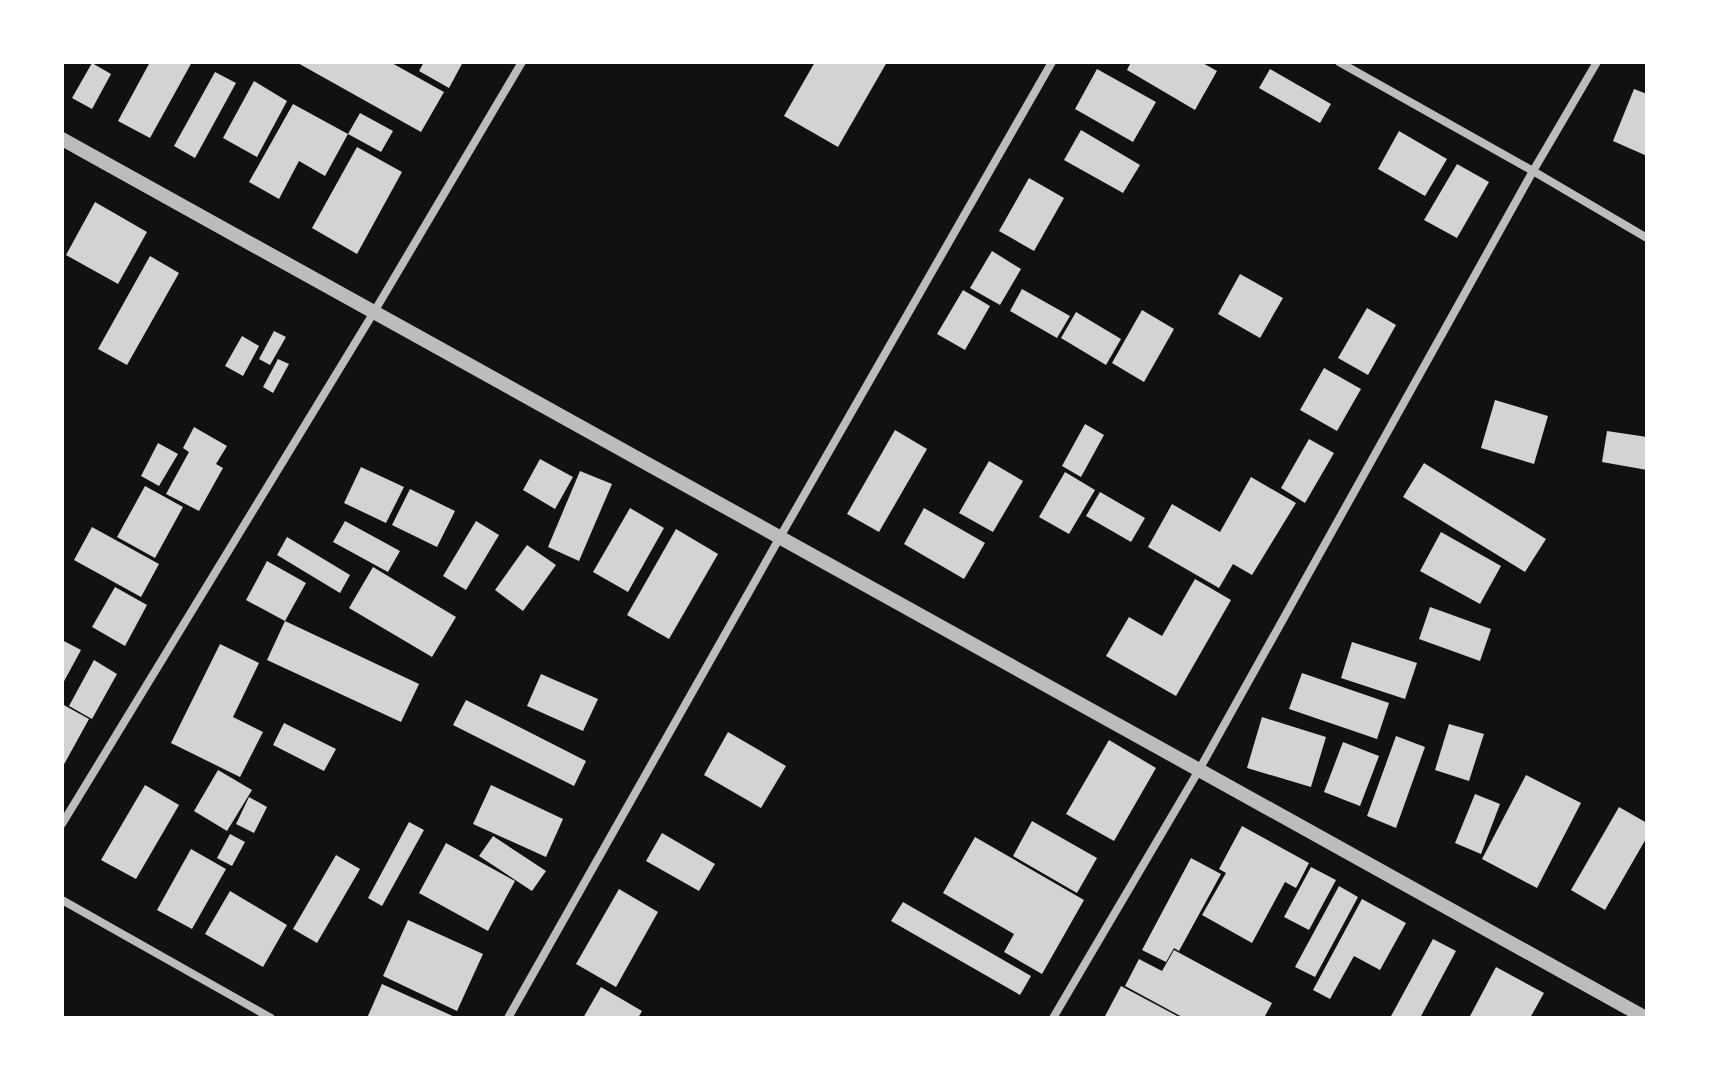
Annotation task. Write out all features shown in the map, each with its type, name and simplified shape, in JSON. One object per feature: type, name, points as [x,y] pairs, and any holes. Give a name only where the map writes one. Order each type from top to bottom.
[{"type":"street","points":[[62,824],[374,312],[522,62]]},
{"type":"street","points":[[508,1018],[1052,62]]},
{"type":"street","points":[[1339,62],[1647,238]]},
{"type":"street","points":[[1053,1018],[1199,770],[1597,62]]},
{"type":"street","points":[[62,139],[1646,1018]]},
{"type":"street","points":[[62,900],[271,1018]]},
{"type":"building","points":[[150,62],[192,62],[150,138],[118,121]]},
{"type":"building","points":[[296,62],[390,62],[444,92],[421,132]]},
{"type":"building","points":[[424,62],[463,62],[449,88],[419,71]]},
{"type":"building","points":[[815,62],[887,62],[838,147],[784,116]]},
{"type":"building","points":[[1131,62],[1201,62],[1217,71],[1195,110],[1127,70]]},
{"type":"building","points":[[92,63],[111,74],[92,109],[72,98]]},
{"type":"building","points":[[1097,69],[1156,102],[1133,142],[1075,109]]},
{"type":"building","points":[[1270,69],[1331,104],[1320,123],[1259,88]]},
{"type":"building","points":[[215,72],[236,83],[195,158],[174,146]]},
{"type":"building","points":[[254,81],[287,101],[257,157],[223,138]]},
{"type":"building","points":[[1634,89],[1647,94],[1647,156],[1613,141]]},
{"type":"building","points":[[293,104],[348,134],[325,176],[299,161],[279,199],[249,182]]},
{"type":"building","points":[[360,113],[393,131],[381,152],[348,134]]},
{"type":"building","points":[[1081,130],[1140,165],[1123,193],[1064,160]]},
{"type":"building","points":[[1399,131],[1447,159],[1425,196],[1378,169]]},
{"type":"building","points":[[357,147],[402,172],[357,254],[312,228]]},
{"type":"building","points":[[1457,164],[1489,182],[1457,238],[1424,220]]},
{"type":"building","points":[[1029,178],[1064,198],[1034,251],[999,231]]},
{"type":"building","points":[[95,202],[147,232],[118,284],[66,255]]},
{"type":"building","points":[[992,251],[1021,269],[1000,305],[970,288]]},
{"type":"building","points":[[150,256],[179,273],[127,365],[98,349]]},
{"type":"building","points":[[1240,274],[1283,298],[1260,338],[1218,314]]},
{"type":"building","points":[[1022,289],[1070,316],[1057,338],[1010,311]]},
{"type":"building","points":[[963,290],[990,306],[965,350],[937,334]]},
{"type":"building","points":[[1367,308],[1396,325],[1368,375],[1338,358]]},
{"type":"building","points":[[1142,310],[1174,329],[1144,382],[1112,363]]},
{"type":"building","points":[[1076,312],[1121,339],[1106,365],[1061,338]]},
{"type":"building","points":[[274,331],[286,337],[270,365],[259,359]]},
{"type":"building","points":[[242,336],[259,346],[243,376],[225,366]]},
{"type":"building","points":[[278,359],[289,364],[273,393],[263,387]]},
{"type":"building","points":[[1324,368],[1361,389],[1337,431],[1300,410]]},
{"type":"building","points":[[1495,400],[1548,416],[1534,464],[1481,448]]},
{"type":"building","points":[[1085,424],[1104,435],[1081,477],[1062,466]]},
{"type":"building","points":[[194,427],[227,446],[216,464],[223,468],[199,511],[166,494],[189,452],[183,448]]},
{"type":"building","points":[[895,430],[927,449],[879,532],[847,514]]},
{"type":"building","points":[[1607,431],[1647,437],[1647,470],[1602,462]]},
{"type":"building","points":[[1309,439],[1334,453],[1305,503],[1281,488]]},
{"type":"building","points":[[158,443],[178,454],[159,486],[141,476]]},
{"type":"building","points":[[540,459],[573,477],[555,509],[523,490]]},
{"type":"building","points":[[989,461],[1023,481],[993,532],[959,513]]},
{"type":"building","points":[[1424,463],[1546,539],[1525,572],[1403,497]]},
{"type":"building","points":[[361,467],[404,487],[386,523],[344,503]]},
{"type":"building","points":[[580,471],[612,484],[579,561],[548,547]]},
{"type":"building","points":[[1065,472],[1095,490],[1069,534],[1039,517]]},
{"type":"building","points":[[1251,477],[1296,503],[1252,575],[1233,564],[1219,588],[1148,547],[1172,504],[1220,532]]},
{"type":"building","points":[[145,486],[183,507],[155,558],[117,537]]},
{"type":"building","points":[[410,489],[455,511],[437,547],[392,525]]},
{"type":"building","points":[[1100,492],[1145,518],[1131,542],[1086,516]]},
{"type":"building","points":[[630,508],[664,528],[628,592],[593,572]]},
{"type":"building","points":[[924,508],[985,543],[964,579],[904,544]]},
{"type":"building","points":[[345,521],[400,551],[388,572],[333,542]]},
{"type":"building","points":[[476,521],[499,535],[466,590],[443,576]]},
{"type":"building","points":[[92,527],[159,564],[141,597],[74,560]]},
{"type":"building","points":[[676,529],[718,554],[669,639],[627,615]]},
{"type":"building","points":[[1441,532],[1501,566],[1480,604],[1420,571]]},
{"type":"building","points":[[287,537],[350,575],[340,593],[277,555]]},
{"type":"building","points":[[527,545],[556,565],[523,611],[495,590]]},
{"type":"building","points":[[267,561],[306,583],[285,621],[246,600]]},
{"type":"building","points":[[373,567],[456,617],[432,657],[349,608]]},
{"type":"building","points":[[1195,579],[1231,600],[1176,696],[1106,656],[1129,617],[1162,636]]},
{"type":"building","points":[[115,587],[147,605],[125,646],[92,627]]},
{"type":"building","points":[[1430,607],[1491,629],[1480,661],[1419,639]]},
{"type":"building","points":[[285,621],[419,684],[401,722],[267,660]]},
{"type":"building","points":[[62,640],[81,650],[62,685]]},
{"type":"building","points":[[1352,642],[1417,663],[1405,699],[1341,678]]},
{"type":"building","points":[[220,644],[259,663],[233,717],[263,732],[240,777],[171,743]]},
{"type":"building","points":[[94,660],[117,674],[92,719],[69,706]]},
{"type":"building","points":[[1302,673],[1389,703],[1377,739],[1289,709]]},
{"type":"building","points":[[541,674],[598,699],[583,731],[527,706]]},
{"type":"building","points":[[466,700],[586,761],[574,786],[453,725]]},
{"type":"building","points":[[62,704],[89,719],[62,768]]},
{"type":"building","points":[[1262,717],[1326,737],[1311,787],[1247,768]]},
{"type":"building","points":[[284,723],[336,749],[324,771],[273,745]]},
{"type":"building","points":[[1449,724],[1484,734],[1469,781],[1435,770]]},
{"type":"building","points":[[728,732],[786,766],[761,808],[704,775]]},
{"type":"building","points":[[1396,736],[1425,747],[1396,828],[1367,816]]},
{"type":"building","points":[[1109,740],[1156,768],[1114,841],[1066,814]]},
{"type":"building","points":[[1343,742],[1379,756],[1360,806],[1324,792]]},
{"type":"building","points":[[218,770],[252,790],[227,831],[194,811]]},
{"type":"building","points":[[1526,775],[1581,803],[1537,888],[1482,859]]},
{"type":"building","points":[[145,785],[179,805],[136,879],[101,860]]},
{"type":"building","points":[[491,785],[563,819],[546,857],[473,824]]},
{"type":"building","points":[[1475,794],[1500,804],[1481,854],[1455,843]]},
{"type":"building","points":[[249,797],[267,807],[254,833],[236,824]]},
{"type":"building","points":[[1619,807],[1647,823],[1647,837],[1605,910],[1571,890]]},
{"type":"building","points":[[1032,821],[1097,858],[1077,893],[1013,856]]},
{"type":"building","points":[[409,822],[424,830],[382,906],[368,898]]},
{"type":"building","points":[[1242,826],[1309,863],[1296,888],[1285,882],[1252,943],[1202,915],[1226,873],[1219,869]]},
{"type":"building","points":[[662,833],[715,864],[699,891],[646,861]]},
{"type":"building","points":[[230,834],[245,842],[232,866],[217,858]]},
{"type":"building","points":[[493,836],[546,871],[532,891],[479,856]]},
{"type":"building","points":[[975,837],[1084,900],[1042,974],[1004,952],[1014,934],[943,893]]},
{"type":"building","points":[[446,843],[515,881],[488,931],[419,893]]},
{"type":"building","points":[[191,849],[226,869],[192,929],[157,910]]},
{"type":"building","points":[[336,855],[360,869],[317,943],[293,929]]},
{"type":"building","points":[[1191,858],[1221,874],[1179,951],[1174,948],[1166,962],[1142,950]]},
{"type":"building","points":[[1311,867],[1336,880],[1309,930],[1284,917]]},
{"type":"building","points":[[1339,886],[1358,897],[1315,977],[1295,967]]},
{"type":"building","points":[[619,889],[658,912],[616,987],[576,964]]},
{"type":"building","points":[[230,891],[287,925],[263,967],[205,934]]},
{"type":"building","points":[[1362,899],[1406,923],[1380,970],[1354,956],[1330,999],[1313,990]]},
{"type":"building","points":[[903,902],[1031,976],[1020,995],[891,921]]},
{"type":"building","points":[[408,920],[483,954],[457,1011],[383,976]]},
{"type":"building","points":[[1433,939],[1456,951],[1420,1018],[1390,1018]]},
{"type":"building","points":[[1174,950],[1272,1003],[1264,1018],[1184,1018],[1125,986],[1139,959],[1162,971]]},
{"type":"building","points":[[1496,967],[1544,993],[1530,1018],[1469,1018]]},
{"type":"building","points":[[382,984],[457,1018],[367,1018]]},
{"type":"building","points":[[1121,986],[1181,1018],[1104,1018]]},
{"type":"building","points":[[601,987],[642,1011],[638,1018],[583,1018]]}]
